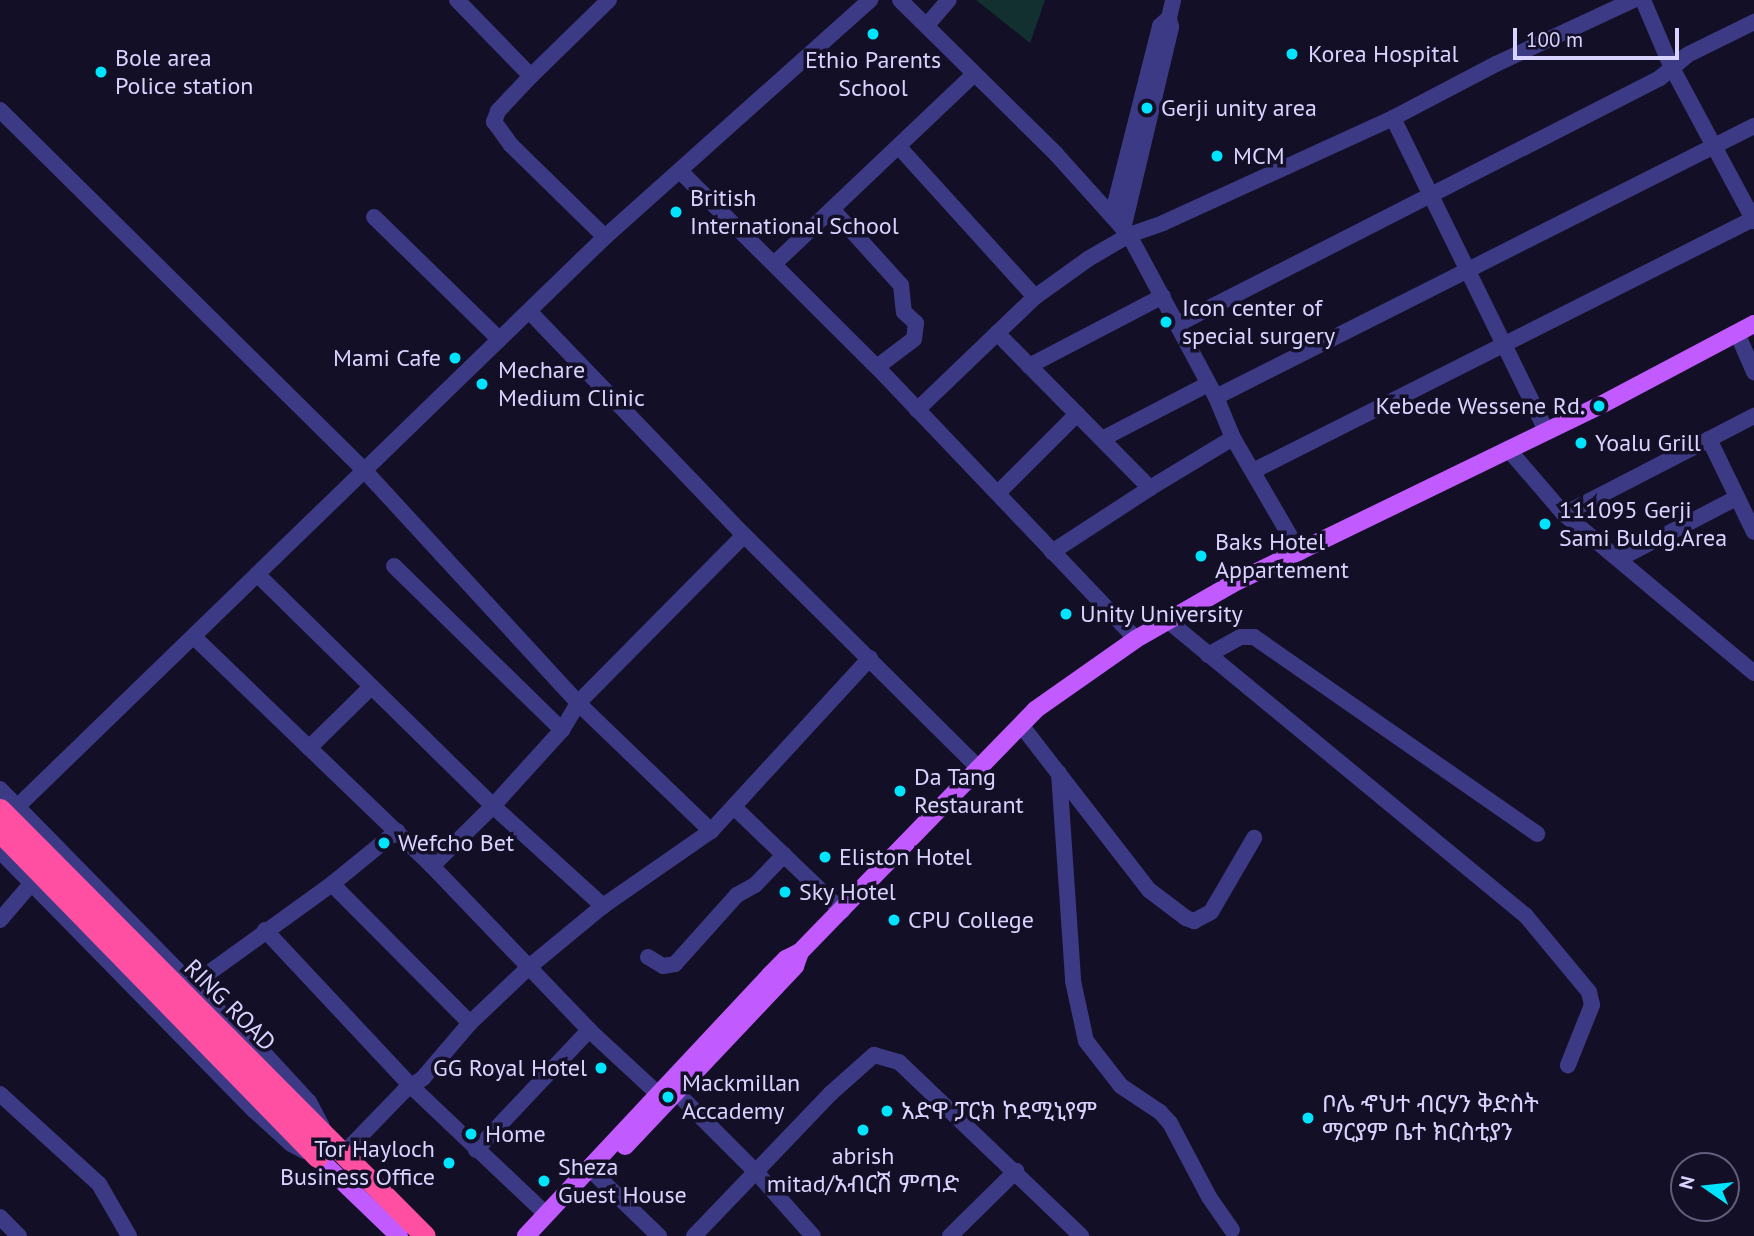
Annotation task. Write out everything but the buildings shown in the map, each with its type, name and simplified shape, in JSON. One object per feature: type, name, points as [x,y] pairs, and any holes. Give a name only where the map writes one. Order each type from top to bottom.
[{"type":"highway","name":"RING ROAD","points":[[9,808],[322,1148]]},
{"type":"highway","name":"RING ROAD","points":[[0,832],[322,1148],[343,1154],[425,1236]]},
{"type":"main road","points":[[526,1236],[657,1093],[786,959],[800,952],[842,911],[1035,710],[1136,639],[1232,584],[1300,553],[1754,324]]},
{"type":"main road","points":[[540,1236],[795,966],[800,952]]},
{"type":"main road","name":"RING ROAD","points":[[322,1148],[399,1236]]},
{"type":"street","points":[[457,0],[531,76]]},
{"type":"street","points":[[605,237],[511,145],[494,122],[498,111],[609,0]]},
{"type":"street","points":[[9,808],[194,637],[605,237],[681,172],[870,0]]},
{"type":"street","points":[[900,0],[1056,154],[1126,232],[1178,324],[1233,438],[1300,553]]},
{"type":"street","points":[[927,25],[949,0]]},
{"type":"street","points":[[1126,232],[1171,27],[1169,18],[1173,0]]},
{"type":"street","points":[[917,410],[1035,297],[1126,232],[1163,223],[1392,118],[1496,64],[1633,0]]},
{"type":"street","points":[[1253,471],[1753,220],[1717,147],[1671,66],[1643,0]]},
{"type":"street","points":[[1112,216],[1160,26],[1169,18]]},
{"type":"street","points":[[1178,324],[1660,78],[1671,66],[1754,22]]},
{"type":"street","points":[[774,264],[974,74]]},
{"type":"street","points":[[0,110],[364,470],[578,703],[711,831]]},
{"type":"street","points":[[1392,118],[1546,430]]},
{"type":"street","points":[[1104,438],[1212,391],[1469,270],[1754,127]]},
{"type":"street","points":[[898,147],[1035,297]]},
{"type":"street","points":[[681,172],[877,367],[1136,639]]},
{"type":"street","points":[[832,209],[901,285],[904,312],[916,323],[914,340],[877,367]]},
{"type":"street","points":[[374,217],[499,339]]},
{"type":"street","points":[[1029,366],[1163,296]]},
{"type":"street","points":[[530,311],[744,536],[979,768]]},
{"type":"street","points":[[997,333],[1104,438],[1150,488]]},
{"type":"street","points":[[1737,333],[1754,372]]},
{"type":"street","points":[[998,493],[1077,414]]},
{"type":"street","points":[[1564,514],[1754,416]]},
{"type":"street","points":[[1052,552],[1233,438]]},
{"type":"street","points":[[1709,439],[1754,532]]},
{"type":"street","points":[[1508,449],[1564,514],[1754,673]]},
{"type":"street","points":[[1619,559],[1736,498]]},
{"type":"street","points":[[432,866],[493,806],[562,730],[578,703],[744,536]]},
{"type":"street","points":[[394,566],[562,730]]},
{"type":"street","points":[[257,574],[493,806],[603,906]]},
{"type":"street","points":[[1167,620],[1526,916],[1573,976],[1589,992],[1592,1005],[1568,1065]]},
{"type":"street","points":[[194,637],[397,831],[589,1030],[657,1093]]},
{"type":"street","points":[[1208,655],[1240,637],[1254,637],[1537,834]]},
{"type":"street","points":[[343,1154],[411,1086],[423,1078],[470,1023],[529,967],[603,906],[711,831],[735,808],[870,658]]},
{"type":"street","points":[[309,748],[371,687]]},
{"type":"street","points":[[1021,725],[1149,890],[1186,918],[1194,921],[1211,912],[1254,838]]},
{"type":"street","points":[[1059,773],[1073,981],[1078,1014],[1086,1041],[1121,1086],[1160,1112],[1170,1123],[1209,1197],[1232,1230]]},
{"type":"street","points":[[0,789],[9,808],[261,1050],[309,1102],[321,1121],[322,1148],[291,1144],[276,1132],[0,851]]},
{"type":"street","points":[[735,808],[842,911]]},
{"type":"street","points":[[192,985],[331,884],[397,831]]},
{"type":"street","points":[[648,957],[663,966],[675,964],[737,895],[755,885],[784,855]]},
{"type":"street","points":[[0,920],[31,884]]},
{"type":"street","points":[[331,884],[470,1023]]},
{"type":"street","points":[[265,930],[411,1086],[547,1214]]},
{"type":"street","points":[[476,1150],[589,1030]]},
{"type":"street","points":[[694,1236],[830,1094],[874,1055],[899,1062],[1082,1236]]},
{"type":"street","points":[[676,1093],[757,1172],[813,1236]]},
{"type":"street","points":[[0,1094],[105,1191],[129,1236]]},
{"type":"street","points":[[950,1236],[1016,1171]]},
{"type":"street","points":[[596,1175],[659,1236]]},
{"type":"street","points":[[0,1217],[19,1236]]},
{"type":"green space","points":[[976,0],[1045,0],[1030,43]]},
{"type":"place","name":"Ethio Parents School","points":[[873,34]]},
{"type":"place","name":"Korea Hospital","points":[[1292,54]]},
{"type":"place","name":"Bole area Police station","points":[[101,72]]},
{"type":"place","name":"Gerji unity area","points":[[1147,108]]},
{"type":"place","name":"MCM","points":[[1217,156]]},
{"type":"place","name":"British International School","points":[[676,212]]},
{"type":"place","name":"Icon center of special surgery","points":[[1166,322]]},
{"type":"place","name":"Mami Cafe","points":[[455,358]]},
{"type":"place","name":"Mechare Medium Clinic","points":[[482,384]]},
{"type":"place","name":"Kebede Wessene Rd.","points":[[1599,406]]},
{"type":"place","name":"Yoalu Grill","points":[[1581,443]]},
{"type":"place","name":"111095 Gerji Sami Buldg.Area","points":[[1545,524]]},
{"type":"place","name":"Baks Hotel Appartement","points":[[1201,556]]},
{"type":"place","name":"Unity University","points":[[1066,614]]},
{"type":"place","name":"Da Tang Restaurant","points":[[900,791]]},
{"type":"place","name":"Wefcho Bet","points":[[384,843]]},
{"type":"place","name":"Eliston Hotel","points":[[825,857]]},
{"type":"place","name":"Sky Hotel","points":[[785,892]]},
{"type":"place","name":"CPU College","points":[[894,920]]},
{"type":"place","name":"GG Royal Hotel","points":[[601,1068]]},
{"type":"place","name":"Mackmillan Accademy","points":[[668,1097]]},
{"type":"place","name":"አድዋ ፓርክ ኮደሚኒየም","points":[[887,1111]]},
{"type":"place","name":"ቦሌ ኆህተ ብርሃን ቅድስት ማርያም ቤተ ክርስቲያን","points":[[1308,1118]]},
{"type":"place","name":"abrish mitad/አብርሽ ምጣድ","points":[[863,1130]]},
{"type":"place","name":"Home","points":[[471,1134]]},
{"type":"place","name":"Tor Hayloch Business Office","points":[[449,1163]]},
{"type":"place","name":"Sheza Guest House","points":[[544,1181]]}]
